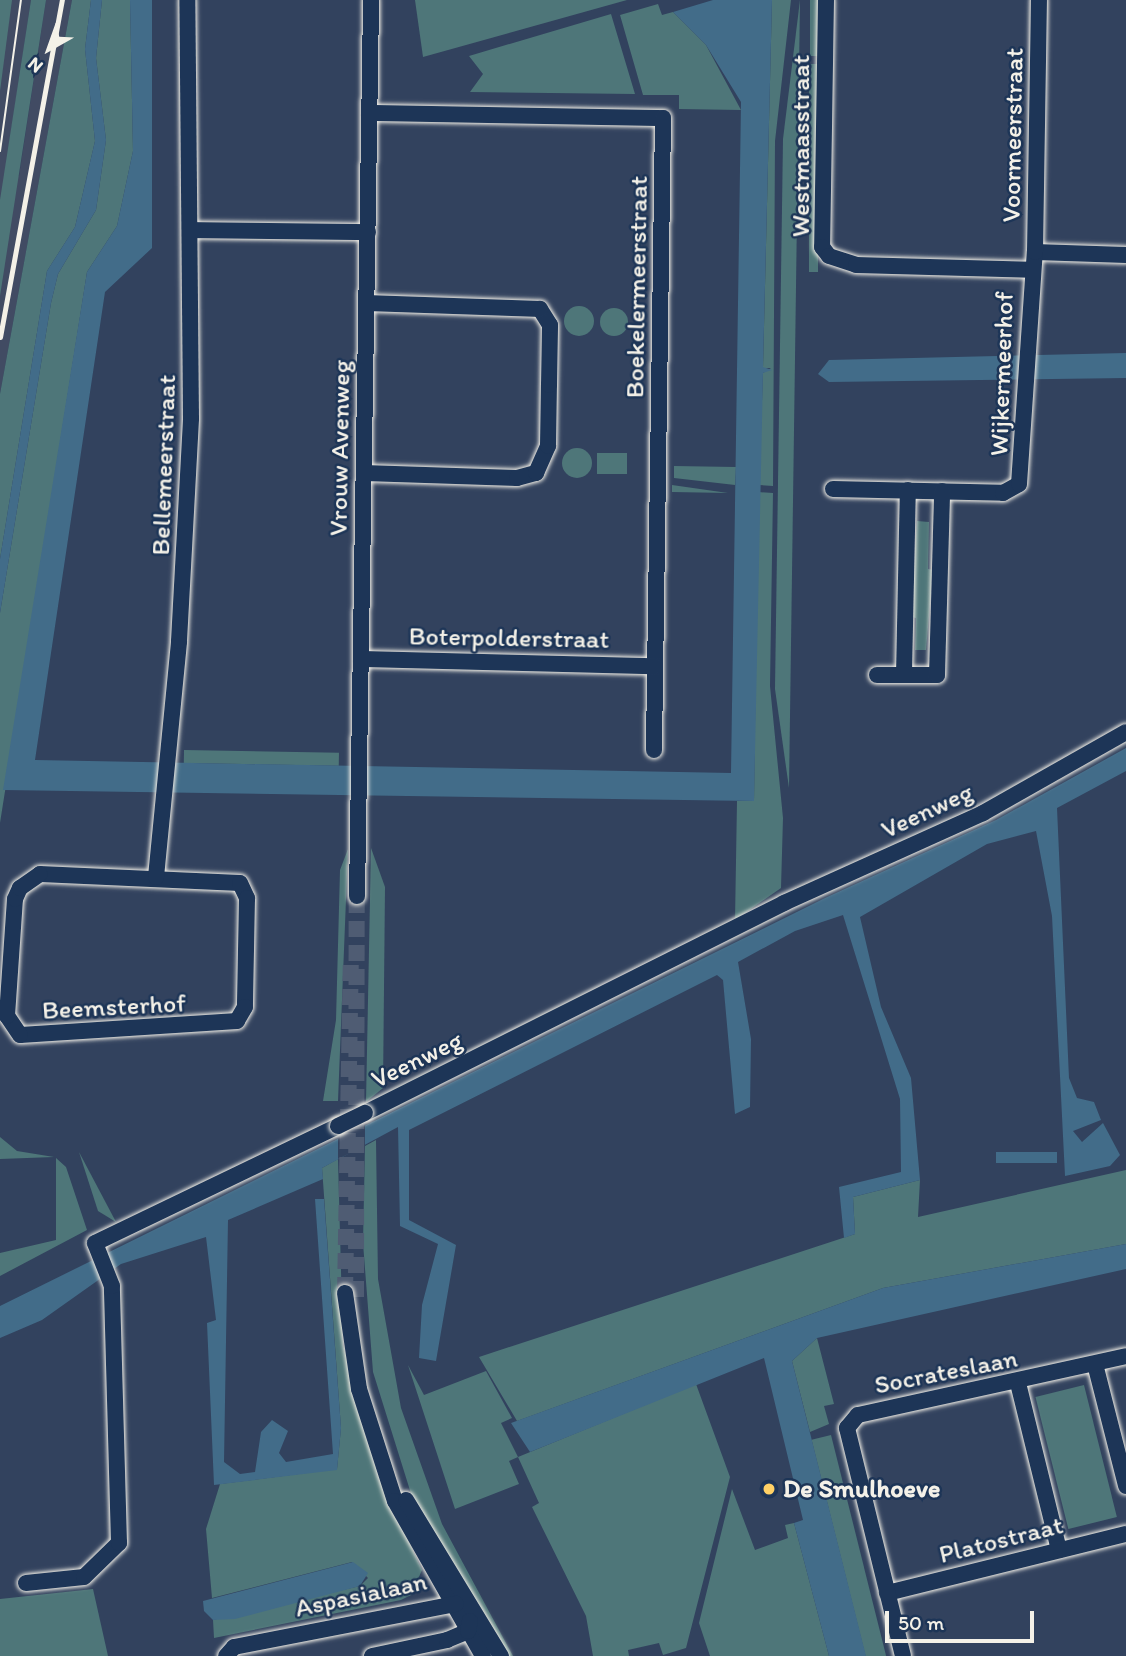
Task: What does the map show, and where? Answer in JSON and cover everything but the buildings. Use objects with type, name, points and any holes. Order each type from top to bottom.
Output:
[{"type":"street","name":"Bellemeerstraat","points":[[156,877],[168,756],[191,418],[192,230],[187,0]]},
{"type":"street","name":"Vrouw Avenweg","points":[[358,896],[371,0]]},
{"type":"street","name":"Westmaasstraat","points":[[826,0],[822,247],[829,256],[856,265],[1030,270]]},
{"type":"street","name":"Voormeerstraat","points":[[1030,270],[1035,252],[1040,0]]},
{"type":"street","name":"Boekelermeerstraat","points":[[369,113],[663,118],[654,750]]},
{"type":"street","points":[[192,230],[368,233]]},
{"type":"street","points":[[1035,252],[1126,255]]},
{"type":"street","name":"Wijkermeerhof","points":[[833,489],[1003,493],[1019,484],[1029,393],[1030,270]]},
{"type":"street","points":[[364,473],[517,478],[536,473],[548,446],[550,385],[550,325],[540,309],[367,303]]},
{"type":"street","points":[[904,674],[908,490]]},
{"type":"street","points":[[877,675],[937,675],[942,491]]},
{"type":"street","name":"Boterpolderstraat","points":[[361,659],[655,666]]},
{"type":"street","name":"Veenweg","points":[[26,1583],[84,1577],[119,1543],[112,1286],[95,1243],[365,1113],[784,903],[984,813],[1126,732]]},
{"type":"street","name":"Beemsterhof","points":[[40,874],[156,877],[240,883],[247,898],[245,1007],[237,1021],[29,1036],[13,1029],[7,1016],[20,888],[40,874]]},
{"type":"street","points":[[483,1656],[448,1602],[395,1502],[359,1389],[350,1295],[372,1397],[405,1498],[501,1656]]},
{"type":"street","name":"Socrateslaan","points":[[903,1656],[847,1428],[858,1415],[1018,1383],[1126,1356]]},
{"type":"street","points":[[1095,1364],[1126,1486]]},
{"type":"street","points":[[1018,1383],[1059,1550]]},
{"type":"street","name":"Platostraat","points":[[887,1593],[1126,1534]]},
{"type":"street","name":"Aspasialaan","points":[[226,1656],[234,1647],[448,1602],[472,1609]]},
{"type":"street","points":[[468,1631],[472,1609]]},
{"type":"street","points":[[372,1656],[468,1631]]},
{"type":"shaded area","points":[[0,0],[31,0],[5,171],[19,176],[46,0],[72,0],[0,394]]},
{"type":"shaded area","points":[[91,0],[102,0],[96,58],[106,140],[96,210],[58,274],[51,303],[0,613],[0,559],[47,271],[75,227],[95,141],[85,49]]},
{"type":"shaded area","points":[[130,0],[152,0],[152,248],[105,292],[35,760],[731,773],[741,102],[706,45],[673,12],[713,0],[772,0],[763,367],[772,370],[763,373],[754,801],[3,790],[87,272],[117,226],[133,151]]},
{"type":"shaded area","points":[[1126,353],[1126,378],[829,382],[818,374],[829,360]]},
{"type":"shaded area","points":[[1126,748],[1126,771],[1057,808],[1069,1078],[1077,1098],[1094,1102],[1101,1120],[1073,1131],[1082,1142],[1103,1123],[1120,1155],[1110,1166],[1065,1176],[1052,916],[1036,831],[987,844],[860,917],[881,1007],[911,1078],[920,1180],[853,1197],[855,1234],[844,1238],[839,1187],[901,1172],[900,1099],[843,915],[795,931],[738,962],[751,1039],[750,1107],[735,1114],[723,980],[717,975],[409,1130],[409,1220],[456,1245],[436,1361],[419,1358],[422,1305],[438,1244],[400,1226],[398,1127],[322,1168],[323,1179],[228,1220],[224,1462],[240,1474],[255,1472],[261,1432],[272,1420],[288,1431],[279,1453],[286,1462],[333,1454],[315,1199],[324,1199],[341,1428],[337,1470],[214,1485],[207,1323],[216,1320],[206,1237],[121,1264],[42,1320],[0,1338],[0,1306],[825,898],[996,820]]},
{"type":"shaded area","points":[[996,1152],[1057,1152],[1057,1163],[996,1163]]},
{"type":"shaded area","points":[[1126,1244],[1126,1269],[817,1338],[792,1361],[866,1656],[829,1656],[794,1523],[803,1520],[764,1358],[530,1452],[511,1423],[883,1288]]},
{"type":"shaded area","points":[[353,1562],[368,1573],[360,1586],[235,1619],[213,1620],[204,1611],[203,1601]]},
{"type":"green space","points":[[0,0],[12,0],[0,91]]},
{"type":"green space","points":[[31,0],[46,0],[0,296],[0,200]]},
{"type":"green space","points":[[72,0],[91,0],[85,49],[95,141],[75,227],[47,271],[0,559],[0,394]]},
{"type":"green space","points":[[102,0],[130,0],[133,151],[117,226],[87,272],[0,823],[0,613],[51,303],[58,274],[96,210],[106,140],[96,58]]},
{"type":"green space","points":[[415,0],[627,0],[423,57]]},
{"type":"green space","points":[[772,0],[791,0],[775,141],[773,486],[759,485],[763,373],[771,368],[763,368]]},
{"type":"green space","points":[[800,0],[789,788],[775,689],[783,139]]},
{"type":"green space","points":[[810,0],[818,0],[818,56],[810,56]]},
{"type":"green space","points":[[658,4],[662,15],[673,12],[706,45],[741,110],[679,109],[679,95],[643,95],[620,15]]},
{"type":"green space","points":[[611,14],[635,94],[470,92],[483,74],[469,56]]},
{"type":"green space","points":[[809,64],[818,64],[818,272],[809,272]]},
{"type":"green space","points":[[579,306],[585,307],[593,315],[593,327],[585,335],[579,336],[573,335],[565,327],[564,321],[565,315],[573,307]]},
{"type":"green space","points":[[614,308],[624,312],[628,322],[624,332],[614,336],[604,332],[600,322],[604,312]]},
{"type":"green space","points":[[577,448],[583,449],[591,457],[591,469],[583,477],[577,478],[571,477],[563,469],[562,463],[563,457],[571,449]]},
{"type":"green space","points":[[597,453],[627,453],[627,474],[597,474]]},
{"type":"green space","points":[[674,466],[736,467],[735,485],[674,478]]},
{"type":"green space","points":[[672,485],[728,493],[672,492]]},
{"type":"green space","points":[[758,492],[773,493],[770,686],[783,818],[781,888],[735,920],[737,801],[754,801]]},
{"type":"green space","points":[[917,521],[929,522],[928,569],[933,570],[926,650],[915,650],[916,618],[910,617]]},
{"type":"green space","points":[[184,750],[339,753],[339,766],[184,763]]},
{"type":"green space","points":[[371,848],[385,887],[383,1088],[366,1102]]},
{"type":"green space","points":[[348,849],[338,1101],[323,1101],[336,1020],[340,870]]},
{"type":"green space","points":[[0,1137],[17,1151],[54,1157],[0,1159]]},
{"type":"green space","points":[[376,1140],[378,1279],[401,1408],[442,1524],[513,1656],[507,1656],[413,1500],[373,1372],[363,1243],[365,1146]]},
{"type":"green space","points":[[79,1152],[116,1222],[98,1211]]},
{"type":"green space","points":[[56,1158],[66,1167],[87,1230],[0,1276],[0,1253],[56,1240]]},
{"type":"green space","points":[[338,1159],[343,1345],[383,1487],[422,1570],[411,1595],[401,1600],[214,1638],[213,1620],[360,1586],[368,1578],[352,1562],[212,1598],[206,1529],[220,1484],[337,1469],[341,1428],[322,1168]]},
{"type":"green space","points":[[1126,1170],[1126,1244],[883,1288],[517,1421],[479,1357],[855,1234],[853,1197],[920,1180],[918,1217]]},
{"type":"green space","points":[[817,1338],[834,1404],[824,1406],[829,1424],[810,1432],[792,1361]]},
{"type":"green space","points":[[408,1365],[424,1395],[486,1371],[512,1418],[501,1423],[518,1457],[509,1461],[519,1484],[455,1509]]},
{"type":"green space","points":[[696,1384],[730,1477],[686,1648],[663,1655],[659,1643],[628,1650],[629,1656],[593,1656],[586,1616],[532,1507],[539,1503],[518,1457]]},
{"type":"green space","points":[[1084,1385],[1117,1517],[1068,1529],[1035,1397]]},
{"type":"green space","points":[[831,1435],[886,1656],[865,1656],[812,1440]]},
{"type":"green space","points":[[732,1489],[755,1550],[788,1538],[785,1525],[794,1523],[829,1656],[710,1656],[699,1623]]},
{"type":"green space","points":[[93,1589],[108,1656],[0,1656],[0,1599]]},
{"type":"pier","points":[[365,1124],[365,1146],[338,1159],[338,1137]]},
{"type":"tunnel","points":[[356,1297],[357,896]]},
{"type":"tunnel","points":[[345,1293],[351,961]]},
{"type":"tram line","points":[[0,151],[21,0]]},
{"type":"railway","points":[[0,337],[62,0]]},
{"type":"place","name":"De Smulhoeve","points":[[769,1489]]}]
